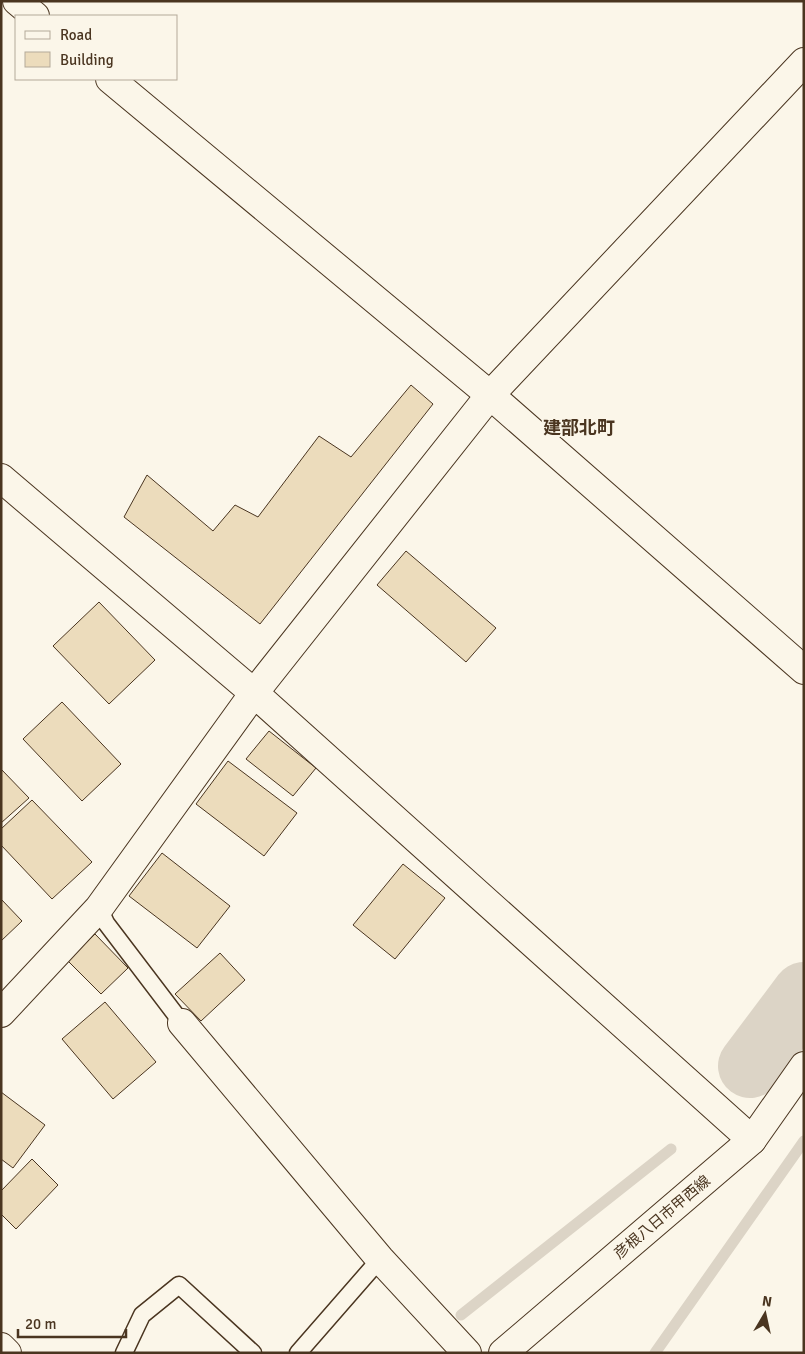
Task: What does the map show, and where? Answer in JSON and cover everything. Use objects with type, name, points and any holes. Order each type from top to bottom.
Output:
[{"type":"street","points":[[17,1],[34,15]]},
{"type":"street","points":[[1,1013],[99,908],[254,693],[490,395],[804,62]]},
{"type":"street","points":[[111,80],[490,395],[804,670]]},
{"type":"street","points":[[1,478],[254,693],[752,1140]]},
{"type":"street","points":[[182,1023],[380,1259],[467,1353]]},
{"type":"street","name":"彦根八日市甲西線","points":[[503,1353],[752,1140],[804,1066]]},
{"type":"street","points":[[1,1348],[7,1353]]},
{"type":"lane","points":[[99,908],[106,923],[182,1023]]},
{"type":"lane","points":[[298,1353],[380,1259]]},
{"type":"lane","points":[[124,1353],[142,1315],[179,1285],[253,1353]]},
{"type":"building","points":[[411,385],[433,404],[260,624],[124,517],[147,475],[213,531],[235,505],[258,517],[319,436],[351,457]]},
{"type":"building","points":[[406,551],[496,628],[466,662],[377,585]]},
{"type":"building","points":[[99,602],[155,660],[109,704],[53,646]]},
{"type":"building","points":[[62,702],[121,764],[82,801],[23,739]]},
{"type":"building","points":[[269,731],[316,768],[293,796],[246,759]]},
{"type":"building","points":[[228,761],[297,813],[264,856],[196,804]]},
{"type":"building","points":[[1,769],[29,798],[1,823]]},
{"type":"building","points":[[32,800],[92,862],[52,899],[1,845],[1,829]]},
{"type":"building","points":[[162,853],[230,906],[197,948],[129,896]]},
{"type":"building","points":[[403,864],[445,898],[395,959],[353,925]]},
{"type":"building","points":[[1,899],[22,921],[1,941]]},
{"type":"building","points":[[95,934],[128,968],[101,994],[68,961]]},
{"type":"building","points":[[220,953],[245,980],[201,1021],[175,994]]},
{"type":"building","points":[[105,1002],[156,1062],[113,1099],[62,1039]]},
{"type":"building","points":[[1,1092],[45,1125],[13,1168],[1,1159]]},
{"type":"building","points":[[32,1159],[58,1185],[16,1229],[1,1214],[1,1191]]},
{"type":"waterway","points":[[750,1066],[804,994]]},
{"type":"waterway","points":[[655,1353],[804,1141]]},
{"type":"waterway","points":[[461,1315],[671,1149]]},
{"type":"district","name":"建部北町","points":[[579,428]]}]
